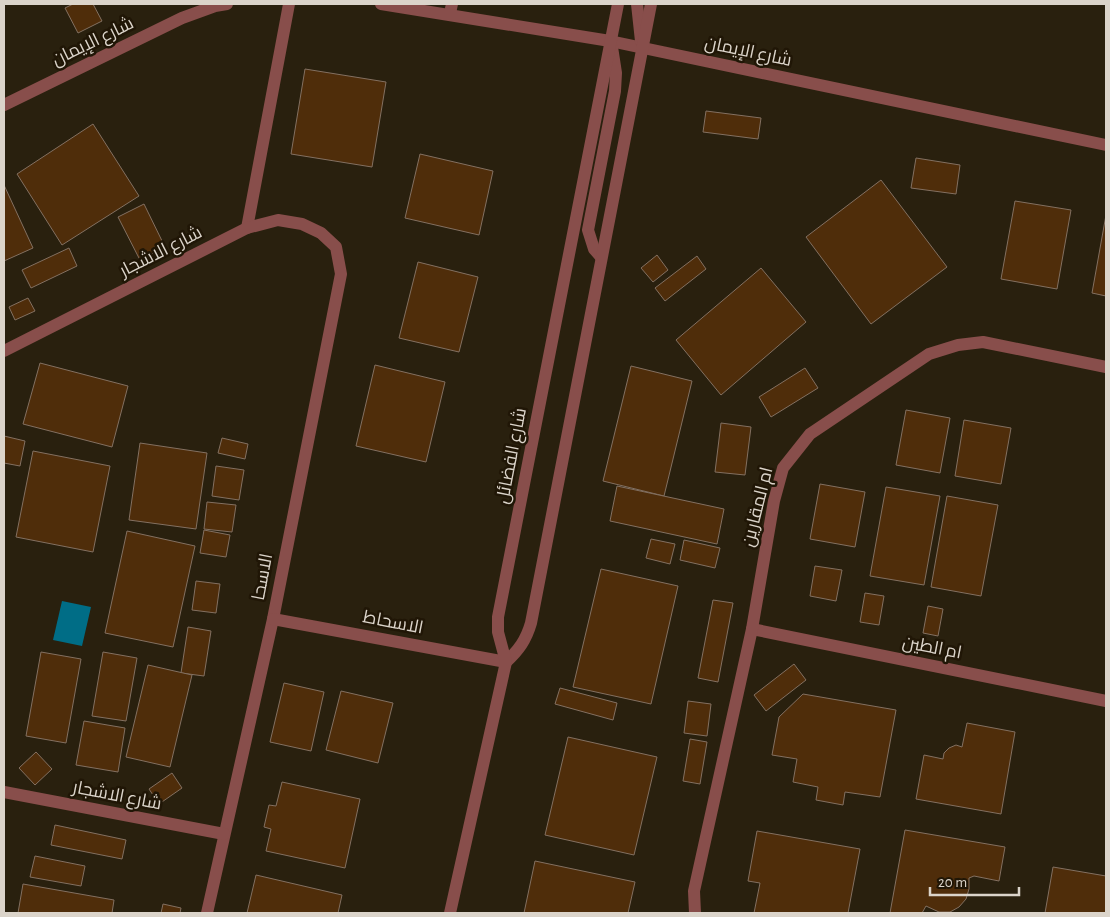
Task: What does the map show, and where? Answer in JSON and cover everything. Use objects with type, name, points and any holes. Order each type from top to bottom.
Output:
[{"type":"street","name":"شارع الإيمان","points":[[4,105],[182,18],[215,6],[227,4]]},
{"type":"street","points":[[248,228],[289,4]]},
{"type":"street","name":"شارع الإيمان","points":[[380,4],[451,9],[1105,140]]},
{"type":"street","name":"شارع الفضائل","points":[[450,913],[506,662],[498,632],[498,617],[618,4]]},
{"type":"street","points":[[637,4],[637,21],[642,48]]},
{"type":"street","points":[[506,662],[522,645],[531,623],[651,4]]},
{"type":"street","points":[[601,257],[594,250],[588,230],[614,91],[614,57],[610,41]]},
{"type":"street","name":"شارع الاشجار","points":[[4,350],[248,228],[278,220],[302,224],[321,233],[336,247]]},
{"type":"street","name":"الاسحا","points":[[207,913],[273,618],[341,274],[336,247]]},
{"type":"street","name":"ام المقارين","points":[[695,913],[694,891],[752,629],[774,501],[783,468],[810,434],[929,354],[958,345],[983,342],[1106,367]]},
{"type":"street","name":"الاسحاط","points":[[273,618],[506,662]]},
{"type":"street","name":"ام الطين","points":[[752,629],[1106,701]]},
{"type":"street","name":"شارع الاشجار","points":[[4,792],[224,834]]},
{"type":"water","points":[[62,601],[91,607],[82,646],[53,640]]},
{"type":"building","points":[[73,4],[93,4],[102,21],[78,33],[65,8]]},
{"type":"building","points":[[305,69],[386,82],[372,167],[291,154]]},
{"type":"building","points":[[706,111],[761,118],[758,139],[703,132]]},
{"type":"building","points":[[93,124],[139,196],[62,245],[17,174]]},
{"type":"building","points":[[420,154],[493,171],[479,235],[405,218]]},
{"type":"building","points":[[916,158],[960,165],[956,194],[911,188]]},
{"type":"building","points":[[881,180],[947,267],[871,324],[806,237]]},
{"type":"building","points":[[4,185],[33,248],[4,261]]},
{"type":"building","points":[[1015,201],[1071,210],[1057,289],[1001,279]]},
{"type":"building","points":[[144,204],[165,247],[140,260],[118,217]]},
{"type":"building","points":[[1106,215],[1106,296],[1092,293]]},
{"type":"building","points":[[69,248],[77,266],[31,288],[22,270]]},
{"type":"building","points":[[657,255],[668,270],[653,282],[641,268]]},
{"type":"building","points":[[697,256],[706,269],[665,301],[655,288]]},
{"type":"building","points":[[418,262],[478,277],[459,352],[399,338]]},
{"type":"building","points":[[761,268],[806,322],[721,395],[676,340]]},
{"type":"building","points":[[28,298],[35,311],[15,320],[9,307]]},
{"type":"building","points":[[40,363],[128,386],[112,447],[23,424]]},
{"type":"building","points":[[375,365],[445,382],[426,462],[356,446]]},
{"type":"building","points":[[631,366],[692,381],[664,496],[603,481]]},
{"type":"building","points":[[805,368],[818,388],[771,417],[759,397]]},
{"type":"building","points":[[906,410],[950,418],[940,473],[896,465]]},
{"type":"building","points":[[964,420],[1011,428],[1001,484],[955,476]]},
{"type":"building","points":[[721,423],[751,427],[745,475],[715,472]]},
{"type":"building","points":[[4,436],[25,441],[20,466],[4,463]]},
{"type":"building","points":[[222,438],[248,444],[245,459],[218,453]]},
{"type":"building","points":[[140,443],[207,453],[196,529],[129,520]]},
{"type":"building","points":[[33,451],[110,466],[93,552],[16,537]]},
{"type":"building","points":[[216,466],[244,470],[239,500],[212,496]]},
{"type":"building","points":[[820,484],[865,492],[855,547],[810,539]]},
{"type":"building","points":[[617,486],[724,509],[717,544],[610,521]]},
{"type":"building","points":[[886,487],[940,496],[924,585],[870,576]]},
{"type":"building","points":[[947,496],[998,505],[981,596],[931,587]]},
{"type":"building","points":[[207,502],[236,505],[232,532],[204,529]]},
{"type":"building","points":[[204,530],[230,535],[226,557],[200,553]]},
{"type":"building","points":[[127,531],[195,546],[173,647],[105,633]]},
{"type":"building","points":[[651,539],[675,544],[670,564],[646,558]]},
{"type":"building","points":[[684,540],[720,548],[715,568],[680,560]]},
{"type":"building","points":[[815,566],[842,570],[836,601],[810,596]]},
{"type":"building","points":[[601,569],[678,586],[651,704],[573,687]]},
{"type":"building","points":[[196,581],[220,584],[216,613],[192,610]]},
{"type":"building","points":[[865,593],[884,596],[879,625],[860,622]]},
{"type":"building","points":[[713,600],[733,603],[718,682],[698,678]]},
{"type":"building","points":[[928,606],[943,609],[938,636],[923,633]]},
{"type":"building","points":[[188,627],[211,631],[204,676],[181,673]]},
{"type":"building","points":[[41,652],[81,659],[66,743],[26,736]]},
{"type":"building","points":[[103,652],[137,658],[126,721],[92,716]]},
{"type":"building","points":[[794,664],[806,680],[766,711],[754,695]]},
{"type":"building","points":[[148,665],[192,675],[170,767],[126,757]]},
{"type":"building","points":[[284,683],[324,692],[311,751],[270,742]]},
{"type":"building","points":[[560,688],[617,703],[613,720],[555,704]]},
{"type":"building","points":[[341,691],[393,703],[378,763],[326,750]]},
{"type":"building","points":[[803,694],[896,710],[880,797],[845,792],[843,805],[816,800],[818,787],[793,782],[797,759],[772,755],[779,717]]},
{"type":"building","points":[[688,701],[711,704],[707,736],[684,733]]},
{"type":"building","points":[[84,721],[125,728],[118,772],[76,765]]},
{"type":"building","points":[[967,723],[1015,732],[1001,814],[916,799],[924,755],[943,759],[944,753],[949,748],[956,745],[962,747]]},
{"type":"building","points":[[568,737],[657,757],[634,855],[545,835]]},
{"type":"building","points":[[690,739],[707,742],[700,784],[683,781]]},
{"type":"building","points":[[36,752],[52,769],[35,785],[19,768]]},
{"type":"building","points":[[172,773],[182,788],[159,804],[149,789]]},
{"type":"building","points":[[282,782],[360,799],[345,868],[266,851],[271,829],[264,827],[269,805],[276,806]]},
{"type":"building","points":[[55,825],[126,840],[122,859],[51,845]]},
{"type":"building","points":[[905,830],[1005,847],[999,881],[974,876],[969,878],[969,889],[966,899],[959,907],[950,912],[939,912],[926,906],[922,913],[890,913]]},
{"type":"building","points":[[757,831],[860,849],[848,913],[754,913],[760,883],[748,881]]},
{"type":"building","points":[[35,856],[85,866],[81,886],[30,877]]},
{"type":"building","points":[[535,861],[635,882],[628,913],[524,913]]},
{"type":"building","points":[[1053,867],[1106,876],[1106,913],[1045,913]]},
{"type":"building","points":[[256,875],[342,895],[338,913],[247,913]]},
{"type":"building","points":[[23,884],[114,900],[112,913],[18,913]]},
{"type":"building","points":[[163,904],[181,908],[180,913],[161,913]]}]
